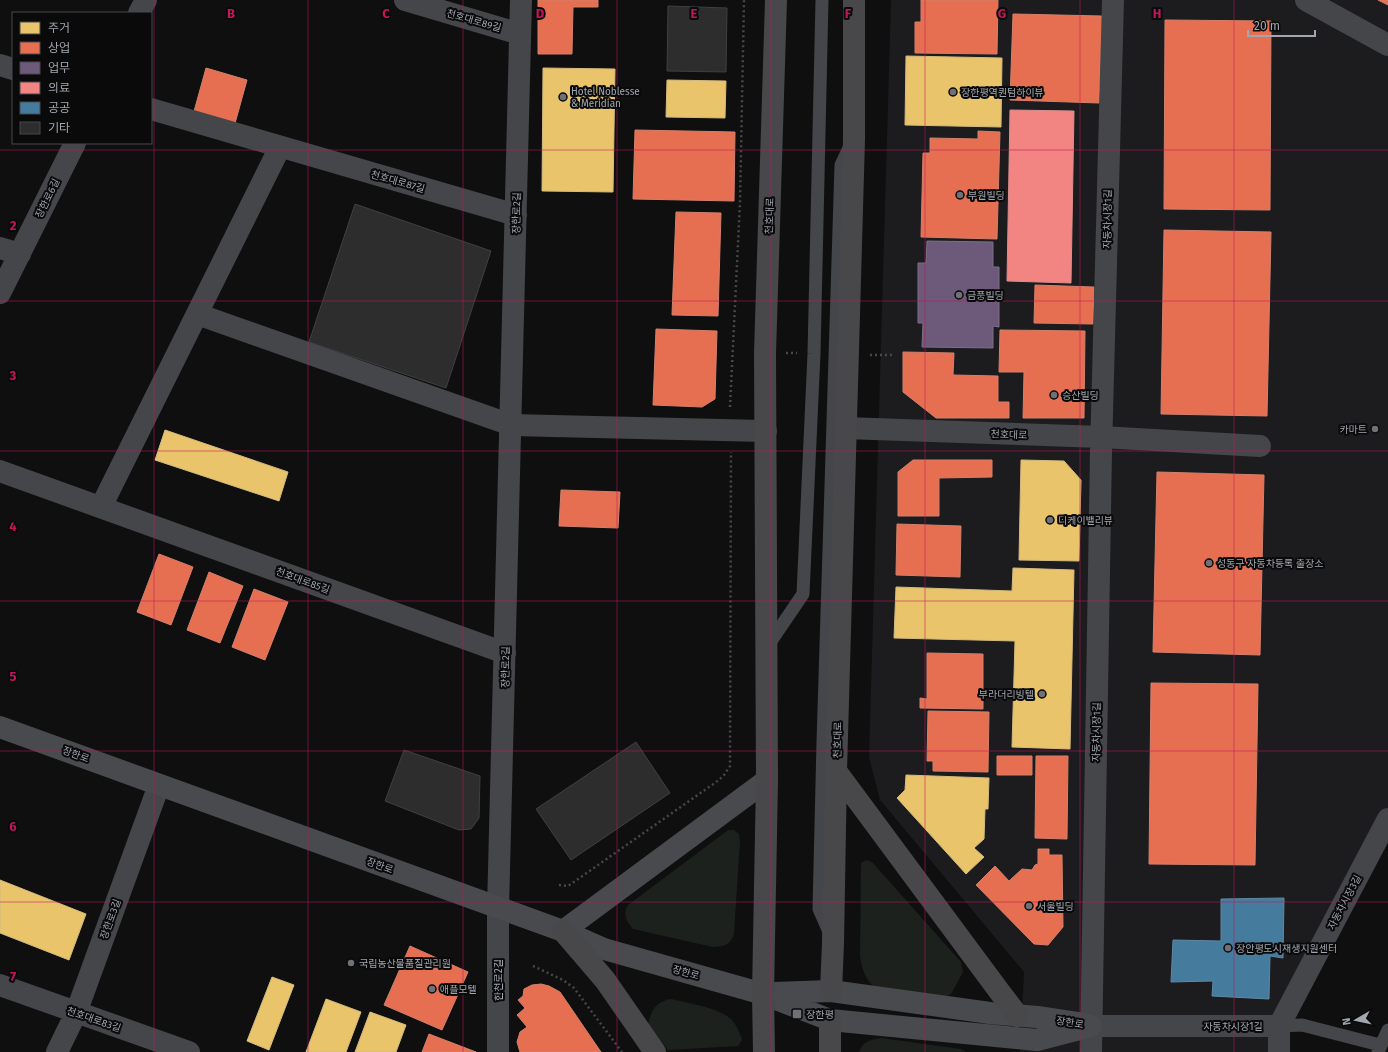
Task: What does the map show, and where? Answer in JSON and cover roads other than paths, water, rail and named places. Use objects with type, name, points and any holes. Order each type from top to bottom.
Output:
[{"type":"main road","name":"천호대로","points":[[764,1052],[763,994],[767,780],[765,353],[776,0]]},
{"type":"main road","name":"천호대로","points":[[831,991],[854,139],[854,0]]},
{"type":"main road","points":[[836,771],[1018,1016]]},
{"type":"main road","points":[[563,931],[605,980],[655,1052]]},
{"type":"main road","name":"천호대로","points":[[830,1020],[830,1052]]},
{"type":"street","points":[[140,12],[146,0]]},
{"type":"street","name":"천호대로89길","points":[[405,0],[520,34]]},
{"type":"street","name":"장한로2길","points":[[498,909],[521,0]]},
{"type":"street","name":"자동차시장1길","points":[[1091,1052],[1101,437],[1113,0]]},
{"type":"street","points":[[1306,0],[1388,45]]},
{"type":"street","points":[[0,65],[12,69]]},
{"type":"street","name":"천호대로87길","points":[[152,109],[516,215]]},
{"type":"street","name":"장한로6길","points":[[0,293],[10,251],[74,144]]},
{"type":"street","points":[[101,507],[280,147]]},
{"type":"street","points":[[197,314],[510,425],[766,432]]},
{"type":"street","name":"천호대로","points":[[845,428],[1101,437]]},
{"type":"street","points":[[1101,437],[1260,446]]},
{"type":"street","name":"천호대로85길","points":[[0,471],[505,653]]},
{"type":"street","name":"장한로","points":[[0,727],[498,909],[563,931],[604,949],[763,994],[830,1020],[991,1047],[1019,1039],[1037,1040],[1091,1026]]},
{"type":"street","points":[[563,931],[767,780]]},
{"type":"street","name":"장한로3길","points":[[57,1052],[76,1013],[159,784]]},
{"type":"street","name":"자동차시장3길","points":[[1279,1052],[1279,1026],[1388,818]]},
{"type":"street","name":"한천로2길","points":[[498,909],[498,1052]]},
{"type":"street","name":"천호대로83길","points":[[0,985],[189,1052]]},
{"type":"street","name":"천호대로","points":[[830,1020],[831,991]]},
{"type":"street","name":"장한로","points":[[763,994],[831,991],[990,1013],[1037,1017],[1091,1026]]},
{"type":"street","points":[[990,1013],[991,1047]]},
{"type":"street","name":"자동차시장1길","points":[[1091,1026],[1279,1026]]},
{"type":"lane","points":[[767,647],[803,594],[814,354],[822,0]]},
{"type":"lane","points":[[833,943],[819,909],[823,734],[841,165],[854,139]]},
{"type":"lane","points":[[1279,1026],[1302,1025],[1379,1049],[1388,1030]]},
{"type":"place","name":"장한평역퀀텀하이뷰","points":[[953,92]]},
{"type":"place","name":"Hotel Noblesse & Meridian","points":[[563,97]]},
{"type":"place","name":"부원빌딩","points":[[960,195]]},
{"type":"place","name":"금풍빌딩","points":[[959,295]]},
{"type":"place","name":"승산빌딩","points":[[1054,395]]},
{"type":"place","name":"카마트","points":[[1375,429]]},
{"type":"place","name":"디케이밸리뷰","points":[[1050,520]]},
{"type":"place","name":"성동구 자동차등록 출장소","points":[[1209,563]]},
{"type":"place","name":"부라더리빙텔","points":[[1042,694]]},
{"type":"place","name":"서울빌딩","points":[[1029,906]]},
{"type":"place","name":"장안평도시재생지원센터","points":[[1228,948]]},
{"type":"place","name":"국립농산물품질관리원","points":[[351,963]]},
{"type":"place","name":"애플모텔","points":[[432,989]]},
{"type":"place","name":"장한평","points":[[797,1014]]}]
